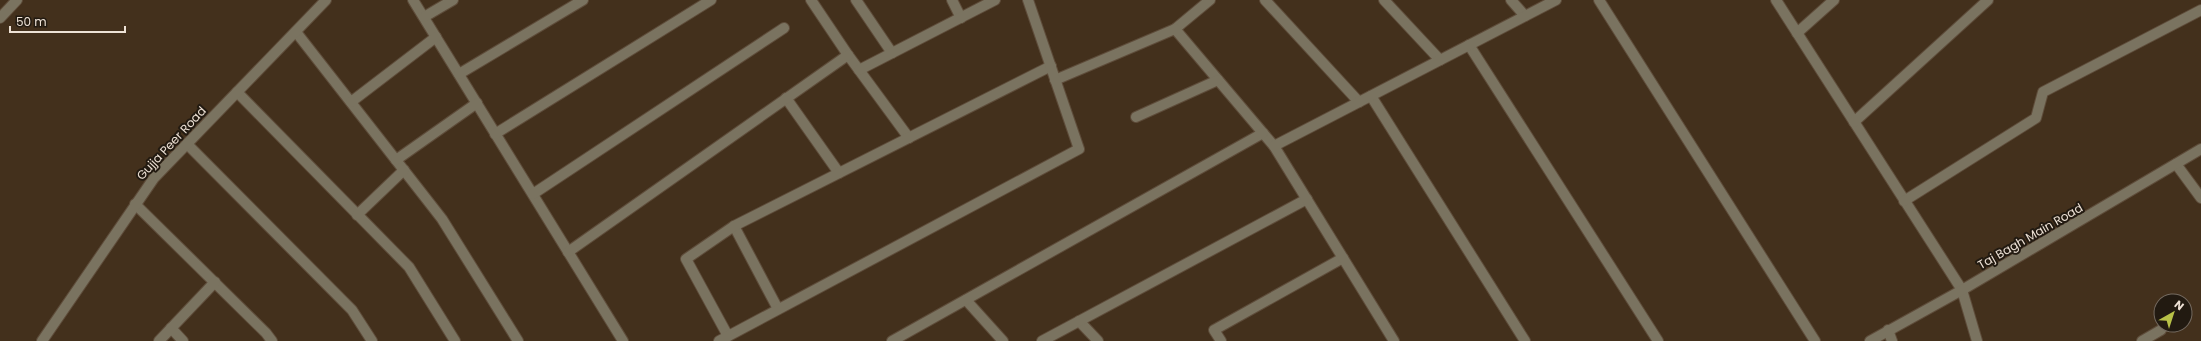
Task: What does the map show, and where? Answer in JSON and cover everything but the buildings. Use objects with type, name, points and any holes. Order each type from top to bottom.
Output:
[{"type":"street","points":[[0,18],[17,0]]},
{"type":"street","name":"Gujja Peer Road","points":[[42,341],[154,178],[326,0]]},
{"type":"street","points":[[413,0],[568,252],[620,340]]},
{"type":"street","points":[[424,17],[453,0]]},
{"type":"street","points":[[459,74],[583,0]]},
{"type":"street","points":[[496,134],[711,0]]},
{"type":"street","points":[[811,0],[848,55],[909,138]]},
{"type":"street","points":[[856,0],[892,53]]},
{"type":"street","points":[[952,0],[961,18]]},
{"type":"street","points":[[859,70],[995,0]]},
{"type":"street","points":[[1028,0],[1051,66],[1079,149],[724,339],[686,259],[734,226],[1051,66]]},
{"type":"street","points":[[1055,80],[1175,30],[1210,0]]},
{"type":"street","points":[[1265,0],[1359,102]]},
{"type":"street","points":[[1384,0],[1440,60]]},
{"type":"street","points":[[1510,0],[1525,16]]},
{"type":"street","points":[[1274,146],[1556,0]]},
{"type":"street","points":[[1599,0],[1815,341]]},
{"type":"street","points":[[1776,0],[1962,290],[1977,341]]},
{"type":"street","points":[[1797,33],[1834,0]]},
{"type":"street","points":[[1854,122],[1988,0]]},
{"type":"street","points":[[1904,200],[2036,118],[2043,92],[2201,10]]},
{"type":"street","points":[[532,194],[784,28]]},
{"type":"street","points":[[1175,30],[1274,146],[1394,341]]},
{"type":"street","points":[[296,32],[442,219],[518,341]]},
{"type":"street","points":[[351,102],[436,37]]},
{"type":"street","points":[[1469,45],[1658,341]]},
{"type":"street","points":[[568,252],[848,55]]},
{"type":"street","points":[[1136,117],[1218,80]]},
{"type":"street","points":[[237,92],[409,267],[455,341]]},
{"type":"street","points":[[1371,96],[1525,341]]},
{"type":"street","points":[[786,98],[839,173]]},
{"type":"street","points":[[396,160],[477,103]]},
{"type":"street","points":[[892,341],[1264,134]]},
{"type":"street","points":[[187,144],[352,310],[372,341]]},
{"type":"street","name":"Taj Bagh Main Road","points":[[1870,341],[1962,290],[2201,149]]},
{"type":"street","points":[[2176,164],[2201,198]]},
{"type":"street","points":[[358,215],[404,170]]},
{"type":"street","points":[[1042,341],[1307,199]]},
{"type":"street","points":[[135,204],[215,282],[266,333],[272,341]]},
{"type":"street","points":[[734,226],[778,309]]},
{"type":"street","points":[[1221,341],[1214,330],[1343,258]]},
{"type":"street","points":[[159,341],[215,282]]},
{"type":"street","points":[[966,300],[1003,341]]},
{"type":"street","points":[[1079,321],[1098,341]]},
{"type":"street","points":[[171,328],[183,341]]},
{"type":"street","points":[[1888,330],[1892,341]]},
{"type":"street","points":[[2142,341],[2156,333]]}]
